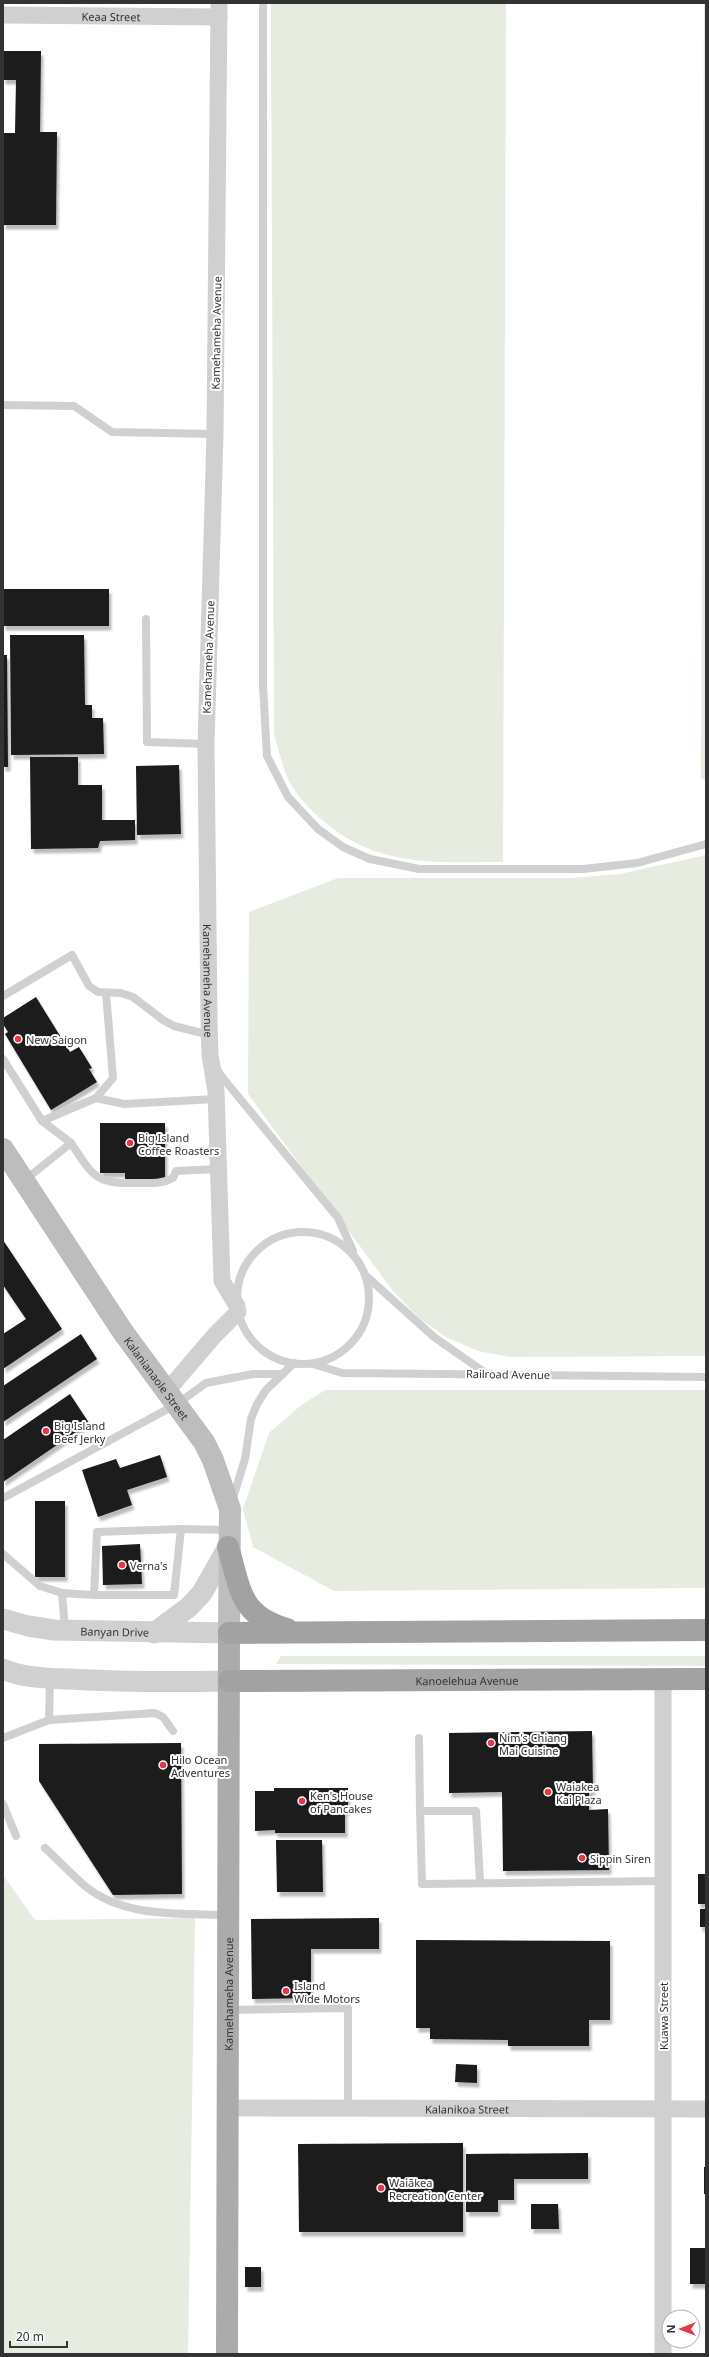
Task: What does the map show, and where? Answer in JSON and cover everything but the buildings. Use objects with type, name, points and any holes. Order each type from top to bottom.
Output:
[{"type":"highway","points":[[229,1529],[243,1598],[250,1610],[272,1623],[298,1633]]},
{"type":"highway","points":[[229,1633],[706,1630]]},
{"type":"highway","name":"Kanoelehua Avenue","points":[[229,1681],[706,1679]]},
{"type":"main road","name":"Kalanianaole Street","points":[[3,1149],[123,1332],[204,1442],[214,1460],[229,1529],[229,1633]]},
{"type":"main road","name":"Kamehameha Avenue","points":[[227,2354],[229,1633]]},
{"type":"street","name":"Keaa Street","points":[[3,14],[219,10]]},
{"type":"street","name":"Kamehameha Avenue","points":[[219,10],[215,434],[206,744],[210,1055],[216,1099],[222,1281],[238,1309]]},
{"type":"street","points":[[172,1398],[214,1336],[238,1309]]},
{"type":"street","points":[[154,1633],[189,1607],[202,1593],[229,1529]]},
{"type":"street","name":"Banyan Drive","points":[[3,1619],[28,1626],[65,1630],[154,1633],[229,1633]]},
{"type":"street","points":[[3,1669],[12,1673],[50,1678],[105,1681],[229,1681]]},
{"type":"street","name":"Kuawa Street","points":[[662,2354],[664,1679]]},
{"type":"street","name":"Kalanikoa Street","points":[[227,2108],[706,2109]]},
{"type":"lane","points":[[263,3],[263,686],[267,756],[288,797],[318,829],[343,847],[370,859],[419,870],[583,870],[637,863],[706,844]]},
{"type":"lane","points":[[3,405],[74,406],[112,432],[215,434]]},
{"type":"lane","points":[[146,619],[147,742],[206,744]]},
{"type":"lane","points":[[3,996],[72,955],[89,986],[98,992],[121,993],[133,997],[163,1020],[174,1026],[210,1035]]},
{"type":"lane","points":[[42,1121],[96,1098],[113,1078],[106,993]]},
{"type":"lane","points":[[210,1055],[222,1077],[338,1218],[365,1275],[369,1290],[368,1311],[361,1330],[351,1344],[337,1355],[312,1363],[285,1362],[268,1355],[255,1344],[244,1329],[238,1309],[236,1294],[240,1277],[248,1259],[262,1244],[280,1234],[300,1230],[320,1233],[338,1241],[354,1254]]},
{"type":"lane","points":[[3,1059],[42,1121],[71,1143],[91,1172],[104,1182],[118,1184],[165,1183],[173,1178],[176,1171],[218,1169]]},
{"type":"lane","points":[[96,1098],[124,1104],[216,1099]]},
{"type":"lane","points":[[24,1181],[71,1143]]},
{"type":"lane","points":[[365,1275],[434,1337],[487,1374]]},
{"type":"lane","points":[[94,1595],[97,1532],[229,1529],[245,1458],[251,1419],[266,1390],[294,1363]]},
{"type":"lane","name":"Railroad Avenue","points":[[312,1363],[342,1373],[706,1377]]},
{"type":"lane","points":[[3,1498],[172,1398],[206,1383],[253,1374],[282,1374]]},
{"type":"lane","points":[[3,1554],[40,1586],[62,1593],[94,1595],[174,1595],[181,1529]]},
{"type":"lane","points":[[62,1593],[65,1630]]},
{"type":"lane","points":[[49,1720],[50,1678]]},
{"type":"lane","points":[[3,1738],[49,1720],[155,1713],[163,1717],[173,1731]]},
{"type":"lane","points":[[419,1738],[422,1884],[480,1882],[663,1881]]},
{"type":"lane","points":[[3,1804],[16,1836]]},
{"type":"lane","points":[[420,1812],[476,1811],[480,1882]]},
{"type":"lane","points":[[45,1848],[86,1887],[119,1905],[152,1912],[228,1915]]},
{"type":"lane","points":[[228,2010],[348,2008],[348,2108]]},
{"type":"shaded area","points":[[271,3],[506,3],[503,862],[453,862],[408,859],[364,847],[343,836],[322,820],[296,792],[284,770],[274,735]]},
{"type":"shaded area","points":[[704,3],[706,3],[706,779],[701,779]]},
{"type":"shaded area","points":[[706,855],[706,1356],[510,1357],[478,1351],[446,1337],[419,1318],[393,1291],[248,1094],[249,912],[338,878],[571,878],[620,874]]},
{"type":"shaded area","points":[[325,1390],[706,1390],[706,1588],[334,1591],[253,1547],[243,1509],[269,1433],[300,1406]]},
{"type":"shaded area","points":[[281,1656],[706,1656],[706,1666],[276,1664]]},
{"type":"shaded area","points":[[3,1875],[35,1920],[195,1918],[188,2354],[3,2354]]},
{"type":"place","name":"New Saigon","points":[[18,1039]]},
{"type":"place","name":"Big Island Coffee Roasters","points":[[130,1143]]},
{"type":"place","name":"Big Island Beef Jerky","points":[[46,1431]]},
{"type":"place","name":"Verna's","points":[[122,1565]]},
{"type":"place","name":"Nim's Chiang Mai Cuisine","points":[[491,1743]]},
{"type":"place","name":"Hilo Ocean Adventures","points":[[163,1765]]},
{"type":"place","name":"Waiakea Kai Plaza","points":[[548,1792]]},
{"type":"place","name":"Ken's House of Pancakes","points":[[302,1801]]},
{"type":"place","name":"Sippin Siren","points":[[582,1858]]},
{"type":"place","name":"Island Wide Motors","points":[[286,1991]]},
{"type":"place","name":"Waiākea Recreation Center","points":[[381,2188]]}]
